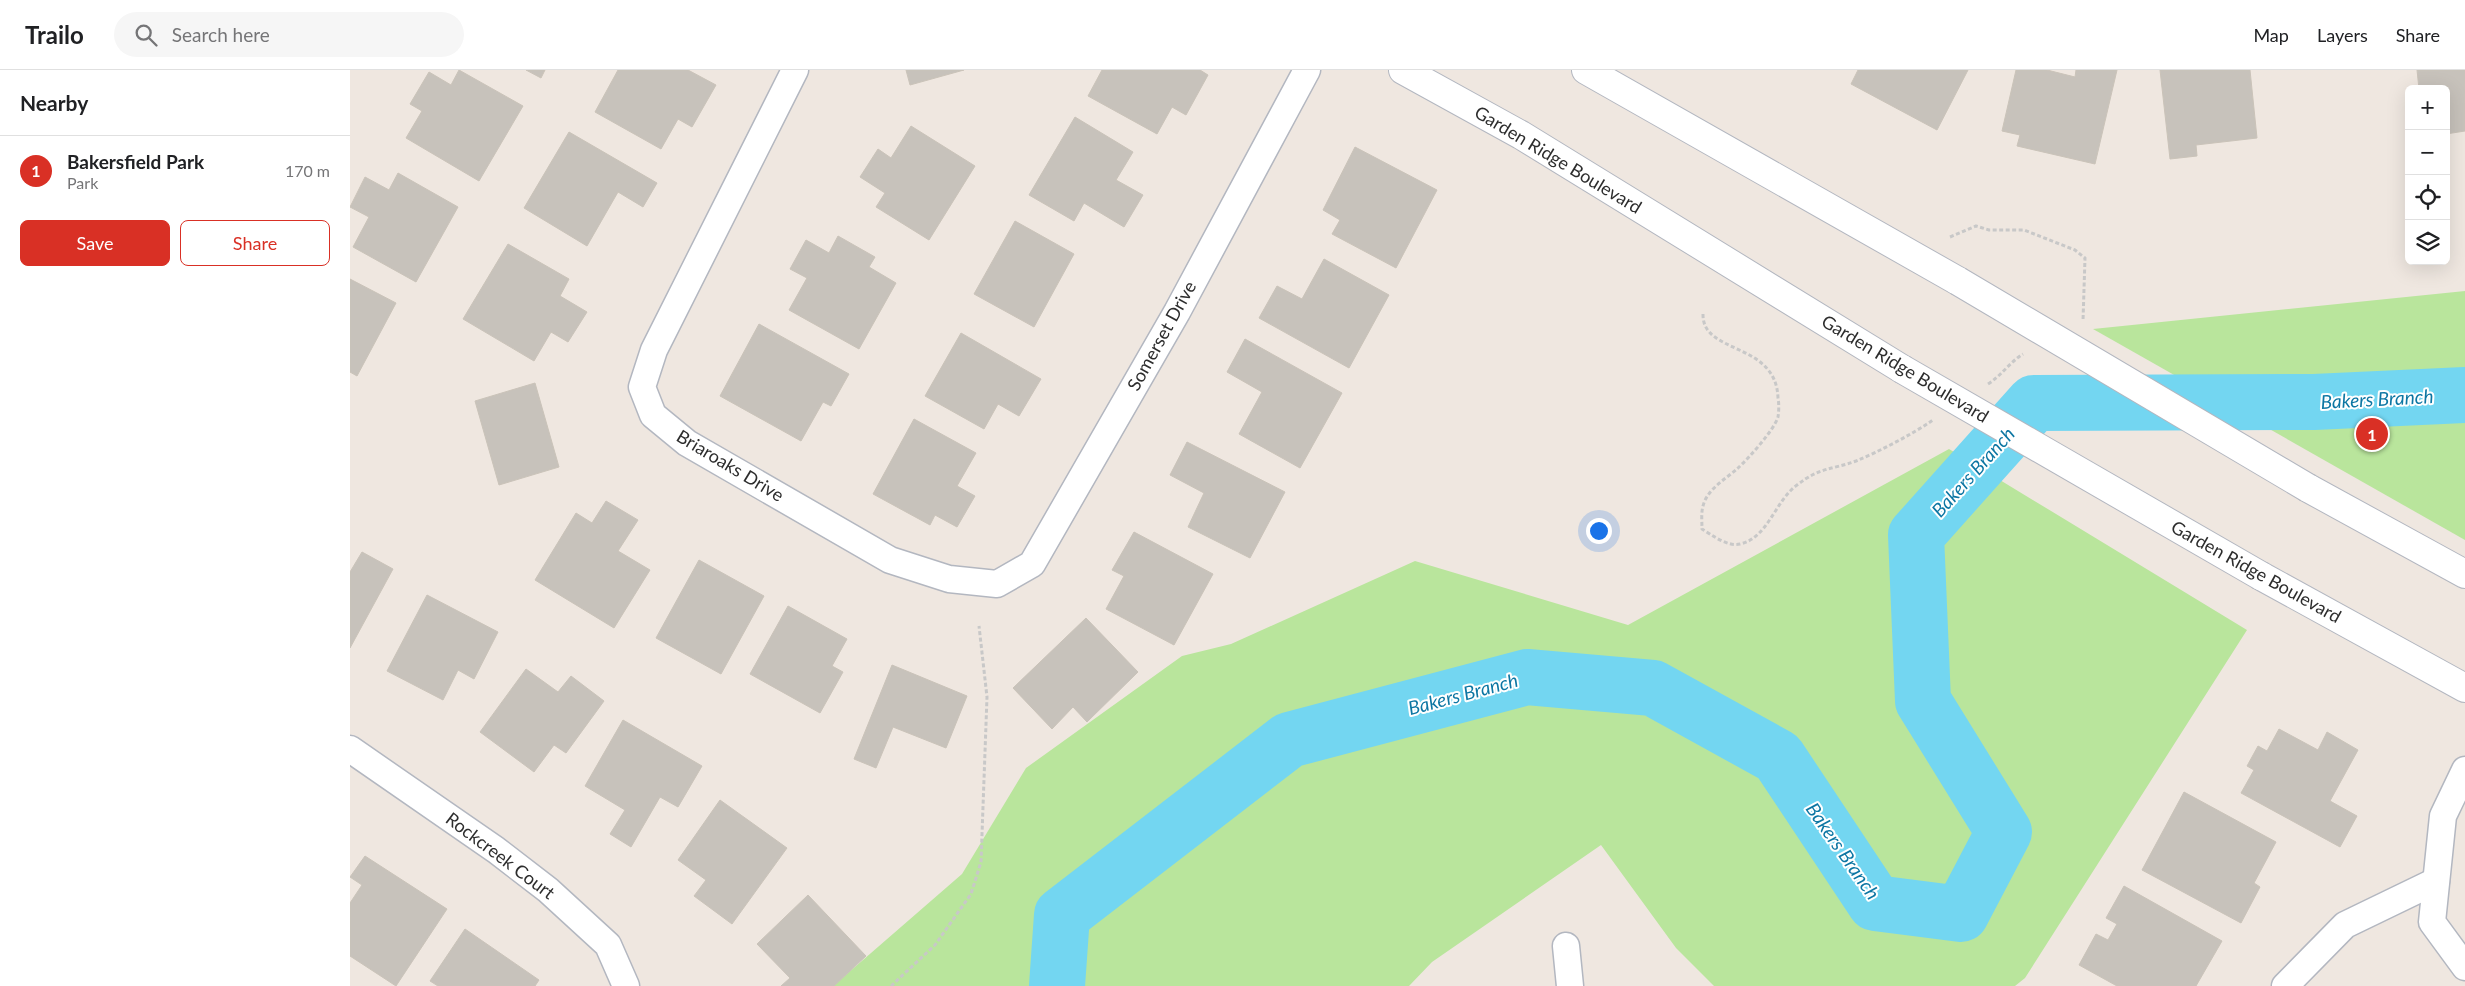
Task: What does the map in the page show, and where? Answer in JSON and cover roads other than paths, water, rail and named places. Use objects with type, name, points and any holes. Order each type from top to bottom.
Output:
[{"type":"main road","name":"Garden Ridge Boulevard","points":[[1403,70],[1521,135],[1902,370],[2261,576],[2465,688]]},
{"type":"main road","points":[[1586,70],[1958,280],[2308,488],[2465,574]]},
{"type":"street","name":"Briaroaks Drive","points":[[795,70],[654,350],[642,387],[653,415],[687,443],[890,560],[949,579],[997,584]]},
{"type":"street","name":"Somerset Drive","points":[[997,584],[1032,564],[1176,312],[1307,70]]},
{"type":"street","name":"Rockcreek Court","points":[[350,749],[496,850],[548,890],[608,945],[626,986]]},
{"type":"street","points":[[2465,770],[2443,816],[2432,922],[2465,967]]},
{"type":"street","points":[[2285,986],[2345,925],[2436,880]]},
{"type":"street","points":[[1566,946],[1570,986]]},
{"type":"waterway","name":"Bakers Branch","points":[[1057,986],[1062,915],[1289,740],[1527,677],[1653,688],[1778,757],[1875,903],[1961,914],[2004,832],[1923,701],[1916,535],[2034,403],[2314,402],[2465,395]]},
{"type":"place","name":"Bakersfield Park","points":[[2372,434]]}]
